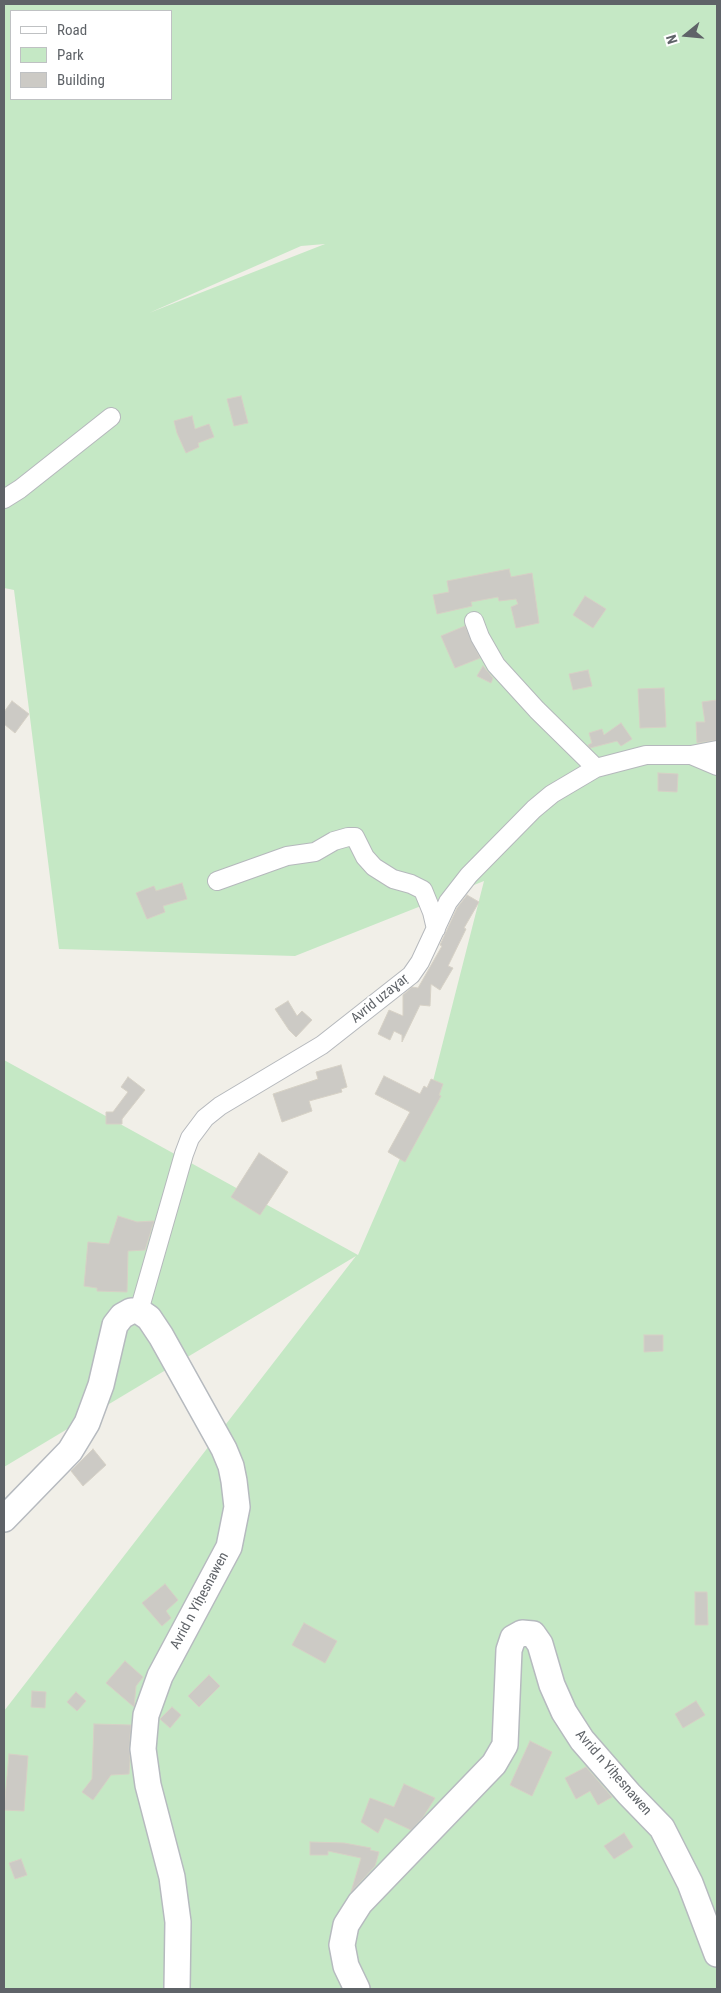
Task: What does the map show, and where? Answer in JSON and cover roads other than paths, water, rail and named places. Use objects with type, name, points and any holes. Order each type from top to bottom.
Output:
[{"type":"street","points":[[4,499],[48,468],[111,417]]},
{"type":"street","points":[[474,621],[480,637],[502,672],[531,704],[596,768]]},
{"type":"street","points":[[691,755],[717,750]]},
{"type":"street","name":"Avrid uzaɣaṛ","points":[[140,1311],[184,1154],[190,1138],[197,1127],[220,1106],[322,1045],[411,975],[420,962],[448,902],[469,875],[527,815],[552,794],[596,768],[646,755],[691,755],[717,766]]},
{"type":"street","points":[[217,882],[287,856],[315,852],[334,841],[355,837],[365,857],[374,867],[393,879],[411,884],[423,890],[432,912],[436,929]]},
{"type":"street","points":[[4,1519],[70,1451],[88,1423],[101,1385],[115,1325],[122,1316],[131,1311],[140,1311]]},
{"type":"street","name":"Avrid n Yiḥesnawen","points":[[140,1311],[149,1318],[161,1336],[224,1449],[231,1466],[237,1507],[229,1547],[160,1676],[146,1715],[143,1749],[148,1785],[172,1877],[178,1922],[177,1989]]},
{"type":"street","name":"Avrid n Yiḥesnawen","points":[[357,1989],[346,1966],[342,1945],[346,1924],[360,1903],[494,1764],[505,1745],[508,1650],[512,1638],[522,1633],[533,1634],[540,1644],[552,1685],[564,1712],[582,1740],[629,1794],[662,1828],[690,1883],[717,1954]]}]
